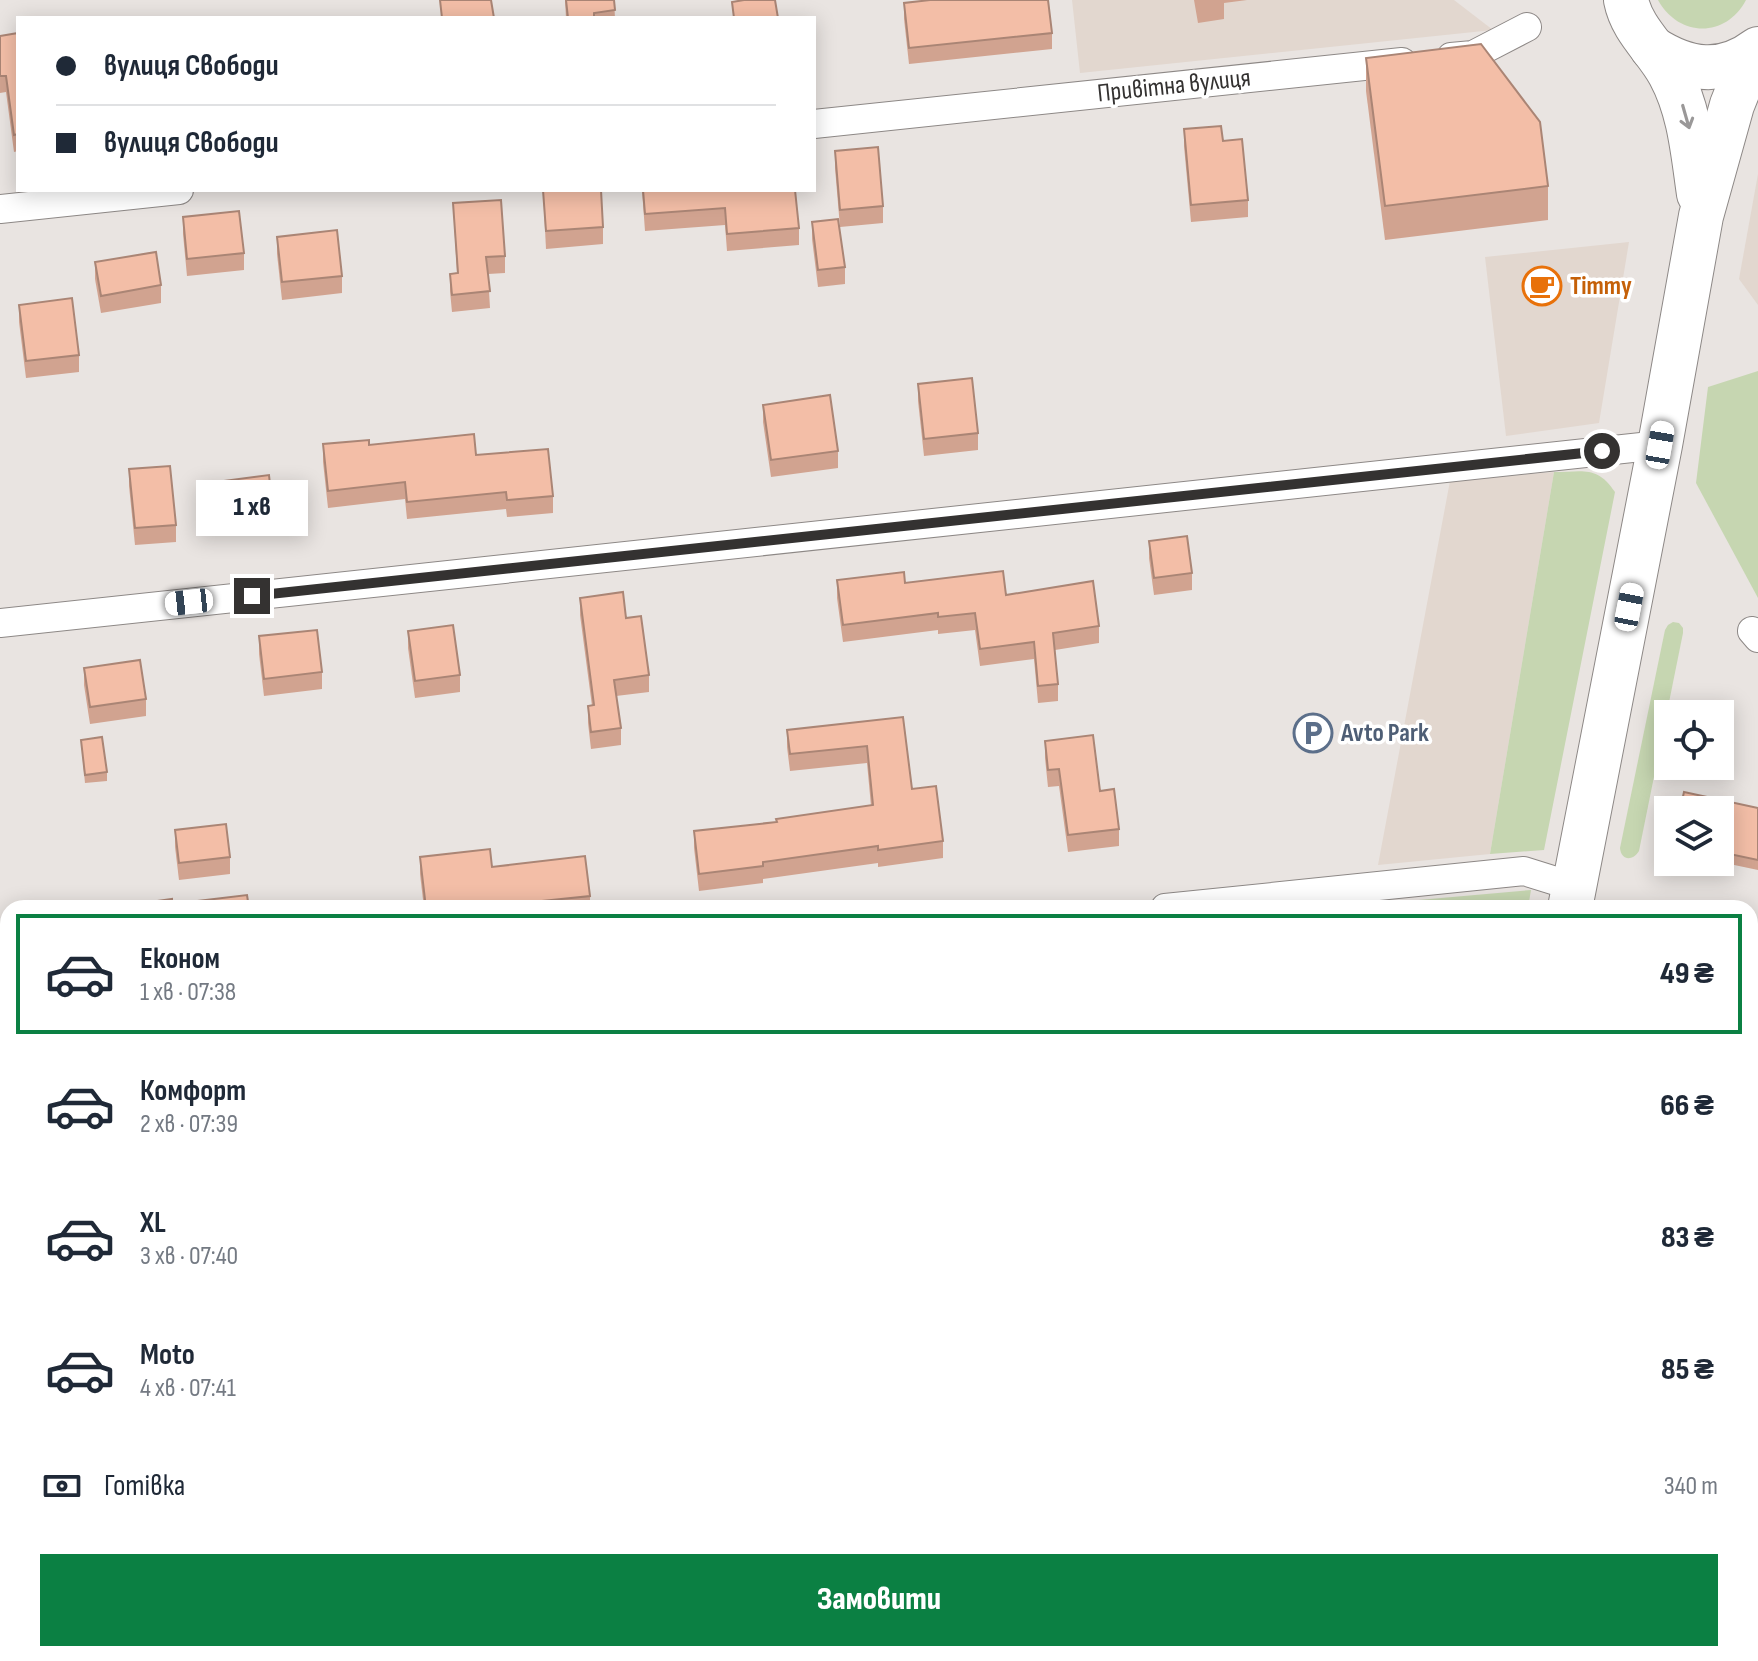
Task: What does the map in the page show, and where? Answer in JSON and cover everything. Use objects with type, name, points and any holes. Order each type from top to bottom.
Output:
[{"type":"main road","points":[[1626,0],[1637,31],[1669,72],[1681,98],[1690,132],[1701,216]]},
{"type":"main road","points":[[1652,48],[1671,60],[1692,66],[1714,67],[1735,62],[1758,50]]},
{"type":"main road","points":[[1572,897],[1701,216],[1732,105],[1758,50]]},
{"type":"street","name":"Привітна вулиця","points":[[816,124],[1473,55],[1527,27]]},
{"type":"street","points":[[0,209],[160,192]]},
{"type":"street","points":[[0,623],[1660,445]]},
{"type":"street","points":[[1243,900],[1524,871],[1572,897]]},
{"type":"shaded area","points":[[1072,0],[1454,0],[1493,30],[1080,73]]},
{"type":"shaded area","points":[[1758,174],[1758,305],[1739,279]]},
{"type":"shaded area","points":[[1629,242],[1599,423],[1506,436],[1485,257]]},
{"type":"shaded area","points":[[1554,472],[1490,854],[1378,865],[1450,481]]},
{"type":"green space","points":[[1658,0],[1746,0],[1727,21],[1715,27],[1702,28],[1678,21]]},
{"type":"green space","points":[[1758,371],[1758,598],[1696,483],[1708,387]]},
{"type":"green space","points":[[1554,472],[1589,472],[1602,477],[1615,492],[1544,850],[1490,854]]},
{"type":"green space","points":[[1679,623],[1683,633],[1669,700],[1654,700],[1654,777],[1639,851],[1627,858],[1620,848],[1668,625]]},
{"type":"green space","points":[[1531,890],[1529,900],[1418,900]]},
{"type":"building","points":[[440,0],[491,0],[494,16],[442,16]]},
{"type":"building","points":[[566,0],[614,0],[615,10],[594,13],[594,16],[568,16]]},
{"type":"building","points":[[775,0],[778,16],[734,16],[732,2]]},
{"type":"building","points":[[930,0],[1048,0],[1052,33],[909,48],[904,3]]},
{"type":"building","points":[[16,33],[14,135],[6,76],[0,76],[0,36]]},
{"type":"building","points":[[1481,44],[1540,122],[1548,186],[1385,206],[1366,58]]},
{"type":"building","points":[[1221,126],[1223,141],[1242,139],[1248,200],[1191,205],[1184,129]]},
{"type":"building","points":[[878,147],[883,206],[840,210],[835,151]]},
{"type":"building","points":[[543,192],[601,192],[603,227],[546,231]]},
{"type":"building","points":[[643,192],[795,192],[799,228],[727,234],[725,208],[645,214]]},
{"type":"building","points":[[501,200],[505,256],[486,257],[490,291],[452,295],[450,274],[458,273],[453,203]]},
{"type":"building","points":[[239,211],[244,253],[187,259],[183,217]]},
{"type":"building","points":[[838,219],[845,267],[818,270],[812,222]]},
{"type":"building","points":[[337,230],[342,276],[282,282],[277,237]]},
{"type":"building","points":[[156,252],[161,285],[101,296],[95,262]]},
{"type":"building","points":[[72,298],[79,355],[26,361],[19,305]]},
{"type":"building","points":[[972,378],[978,433],[924,439],[918,384]]},
{"type":"building","points":[[830,395],[838,451],[771,460],[763,405]]},
{"type":"building","points":[[474,434],[476,455],[548,449],[553,496],[507,500],[506,492],[407,502],[405,482],[328,491],[323,444],[369,440],[369,445]]},
{"type":"building","points":[[170,466],[176,525],[135,528],[129,469]]},
{"type":"building","points":[[269,475],[273,513],[228,518],[223,481]]},
{"type":"building","points":[[1187,536],[1192,573],[1154,578],[1149,541]]},
{"type":"building","points":[[1003,571],[1006,595],[1093,581],[1099,626],[1053,633],[1058,684],[1038,686],[1034,642],[980,649],[975,613],[938,617],[938,613],[843,625],[837,580],[904,572],[905,583]]},
{"type":"building","points":[[623,592],[626,618],[641,616],[649,675],[614,680],[621,728],[591,732],[588,706],[594,705],[580,598]]},
{"type":"building","points":[[453,625],[460,675],[415,681],[408,631]]},
{"type":"building","points":[[317,630],[322,672],[264,679],[259,636]]},
{"type":"building","points":[[140,660],[146,699],[90,707],[84,668]]},
{"type":"building","points":[[903,717],[912,789],[936,786],[943,841],[878,850],[878,846],[699,874],[694,831],[777,822],[776,819],[873,805],[867,746],[790,754],[787,730]]},
{"type":"building","points":[[1093,735],[1100,791],[1114,789],[1119,829],[1068,835],[1059,769],[1048,770],[1045,741]]},
{"type":"building","points":[[102,737],[107,772],[85,775],[81,740]]},
{"type":"building","points":[[1734,803],[1758,808],[1758,860],[1734,855]]},
{"type":"building","points":[[226,824],[230,857],[179,863],[175,830]]},
{"type":"building","points":[[490,849],[492,867],[585,856],[590,896],[551,900],[425,900],[420,857]]},
{"type":"building","points":[[247,895],[248,900],[205,900]]},
{"type":"place","name":"Timmy","points":[[1542,286]]},
{"type":"place","name":"Avto Park","points":[[1313,733]]},
{"type":"route","points":[[252,596],[1602,451]]}]
